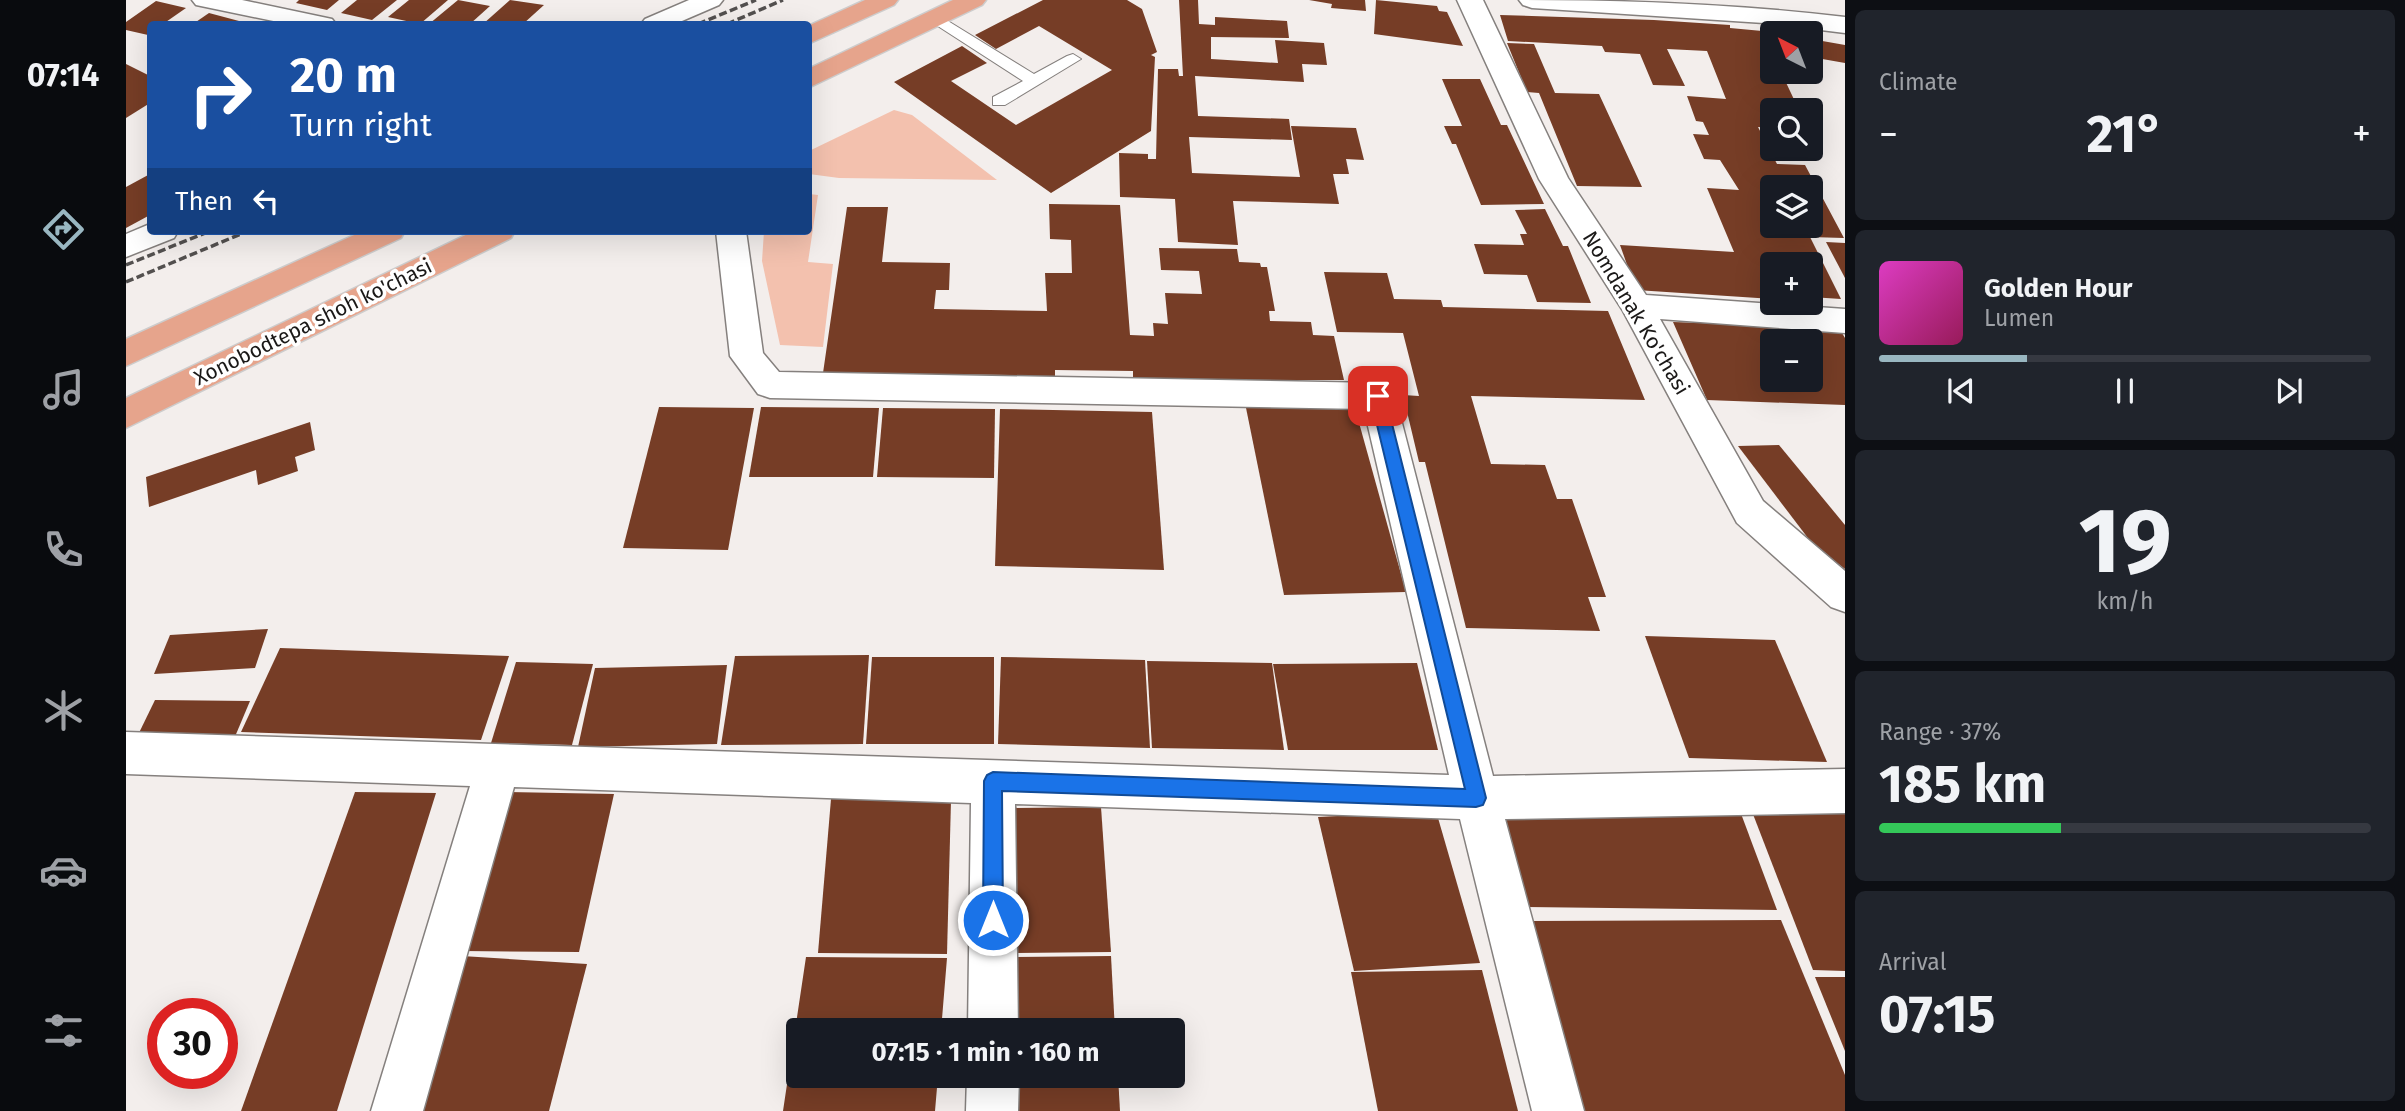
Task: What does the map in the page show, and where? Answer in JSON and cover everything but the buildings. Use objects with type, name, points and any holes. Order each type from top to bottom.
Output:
[{"type":"highway","points":[[812,34],[885,0]]},
{"type":"highway","points":[[812,78],[973,0]]},
{"type":"highway","points":[[126,353],[381,235]]},
{"type":"highway","name":"Xonobodtepa shoh ko'chasi","points":[[126,414],[492,235]]},
{"type":"street","points":[[205,0],[308,21]]},
{"type":"street","points":[[661,21],[710,0]]},
{"type":"street","name":"Nomdanak Ko'chasi","points":[[1470,0],[1554,179],[1636,306],[1750,512],[1845,595]]},
{"type":"street","points":[[1532,0],[1764,15],[1845,25]]},
{"type":"street","points":[[126,246],[153,235]]},
{"type":"street","points":[[732,235],[747,356],[770,385],[1378,396],[1476,798],[1558,1111]]},
{"type":"street","points":[[1636,306],[1845,321]]},
{"type":"street","points":[[126,753],[1476,798],[1845,791]]},
{"type":"street","points":[[397,1111],[498,765]]},
{"type":"street","points":[[993,781],[993,1018]]},
{"type":"street","points":[[992,1111],[993,1088]]},
{"type":"lane","points":[[935,18],[1034,81]]},
{"type":"lane","points":[[999,101],[1073,60]]},
{"type":"shaded area","points":[[894,110],[912,115],[997,180],[839,178],[812,174],[812,150]]},
{"type":"shaded area","points":[[812,194],[818,195],[808,262],[833,264],[823,347],[780,345],[762,261],[764,235],[812,235]]},
{"type":"railway","points":[[705,21],[756,0]]},
{"type":"railway","points":[[734,21],[783,0]]},
{"type":"railway","points":[[126,265],[200,235]]},
{"type":"railway","points":[[126,282],[238,235]]},
{"type":"route","points":[[993,920],[993,781],[1476,798],[1378,396]]}]
